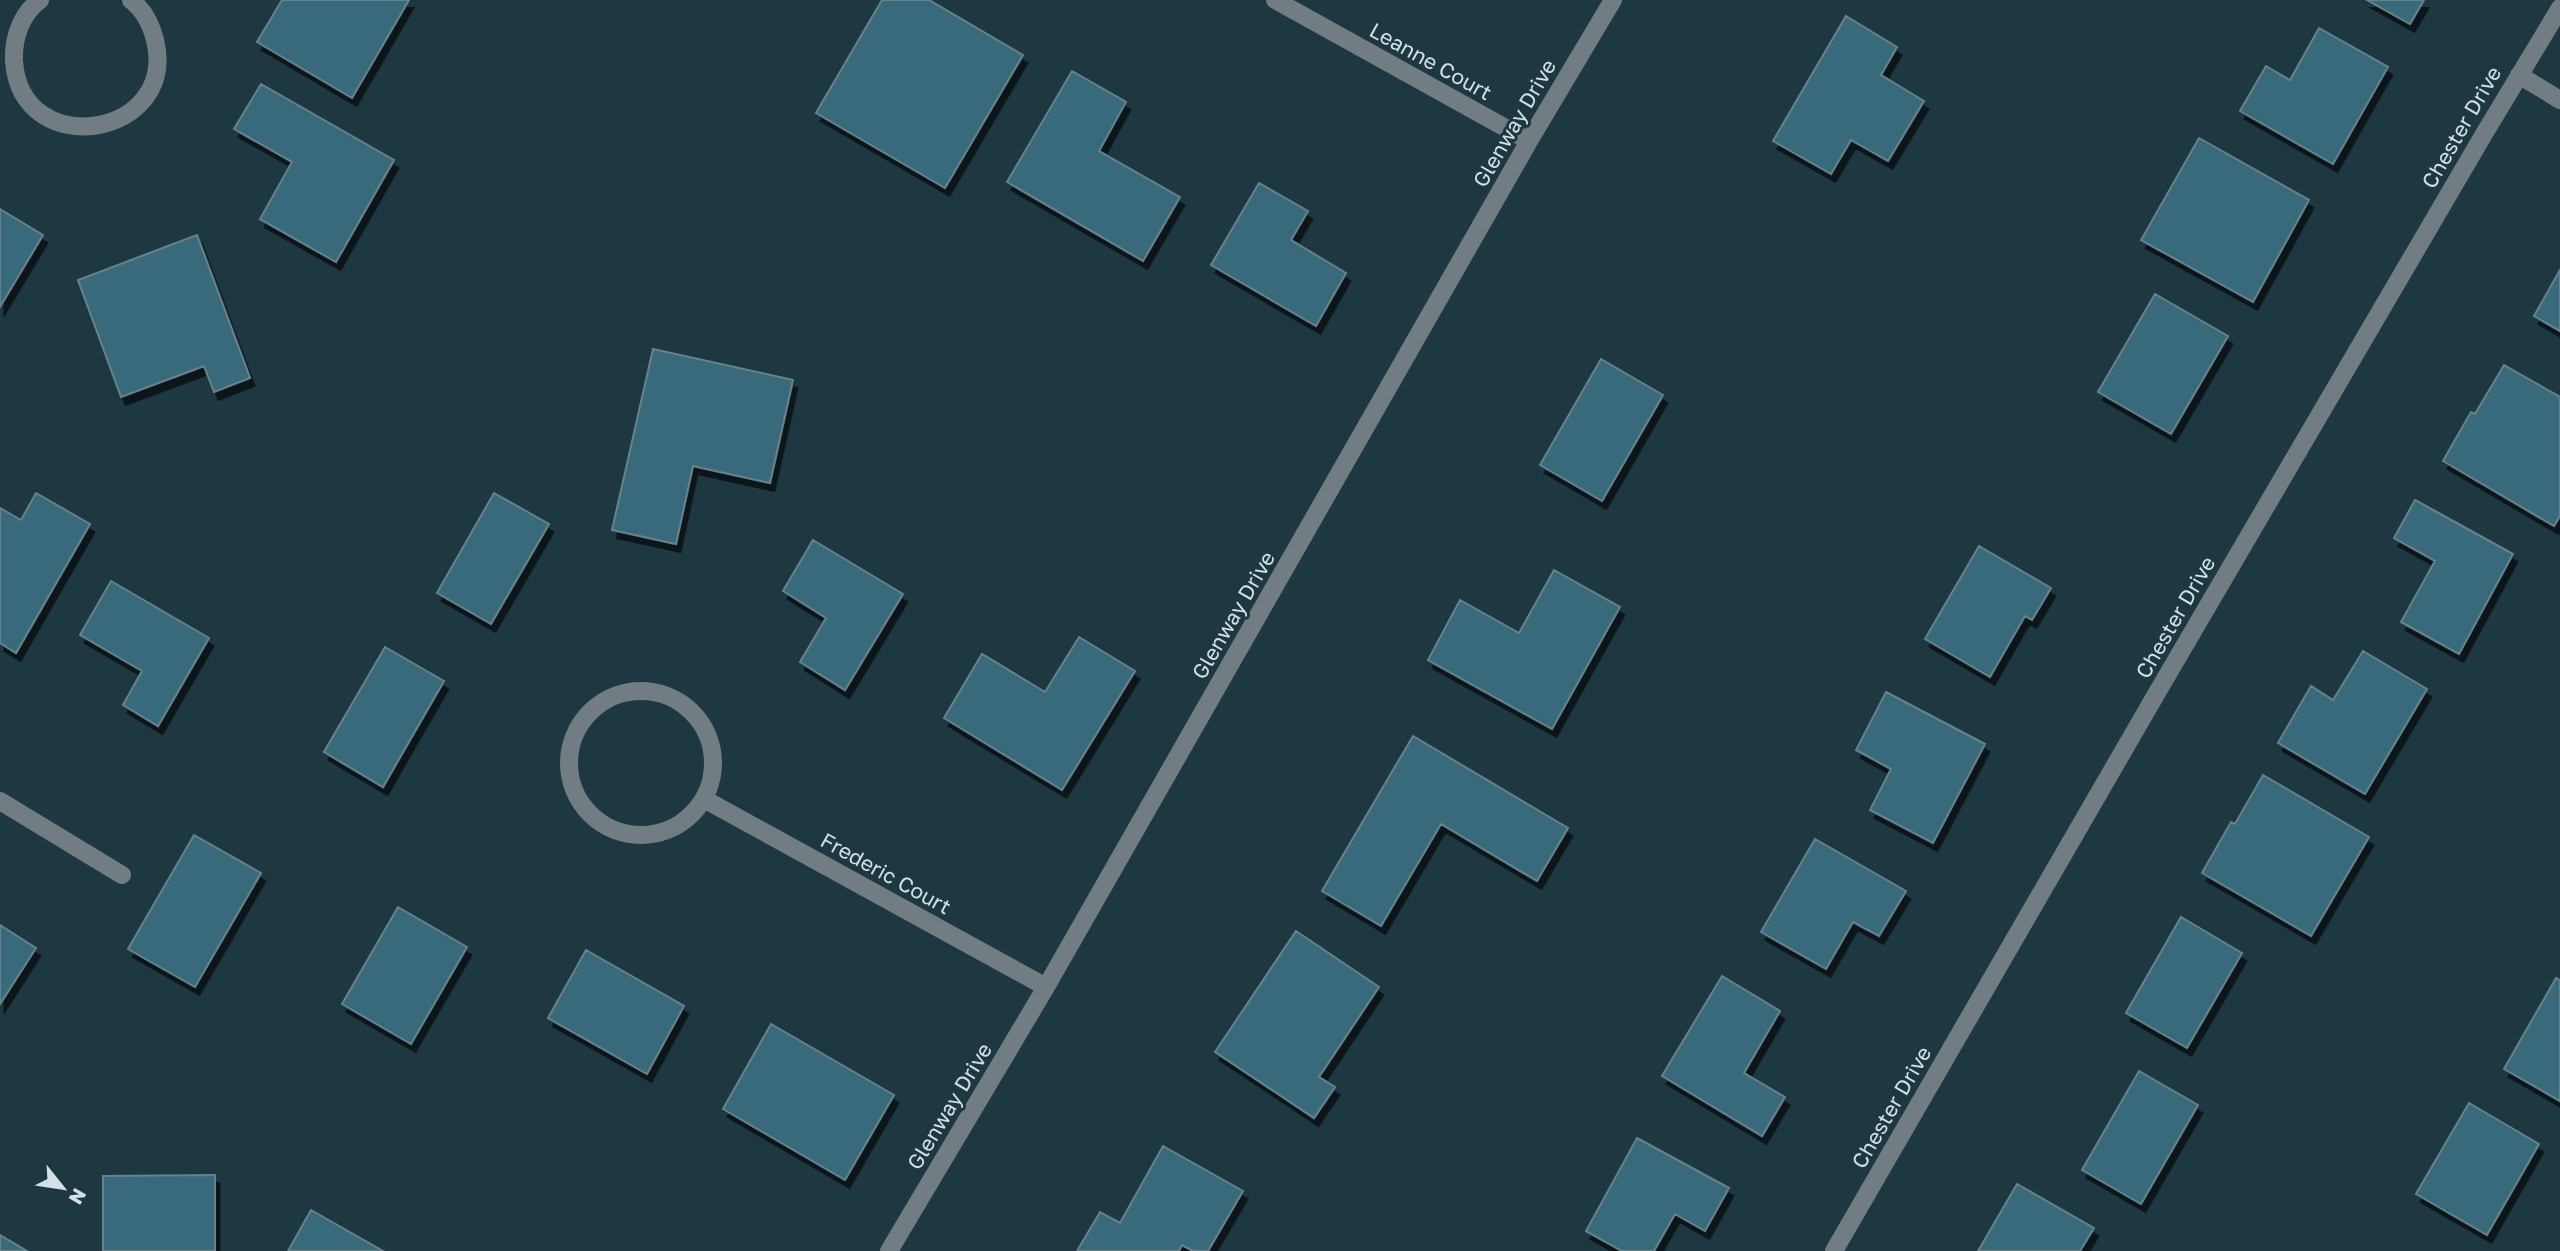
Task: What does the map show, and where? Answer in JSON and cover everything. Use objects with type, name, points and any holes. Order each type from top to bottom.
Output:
[{"type":"street","points":[[40,0],[32,6],[19,26],[13,49],[15,73],[25,95],[41,113],[62,124],[85,128],[108,124],[130,113],[146,95],[156,74],[158,50],[152,27],[131,0]]},
{"type":"street","name":"Leanne Court","points":[[1275,0],[1529,141]]},
{"type":"street","name":"Glenway Drive","points":[[889,1251],[1046,987],[1529,141],[1613,0]]},
{"type":"street","name":"Chester Drive","points":[[1834,1251],[2158,691],[2560,8]]},
{"type":"street","points":[[2519,75],[2560,100]]},
{"type":"street","points":[[629,691],[652,691],[674,698],[693,712],[707,731],[713,754],[713,777],[704,799],[689,818],[668,831],[644,836],[619,833],[598,822],[581,803],[571,782],[569,757],[575,733],[588,714],[607,699],[629,691]]},
{"type":"street","name":"Frederic Court","points":[[704,799],[1046,987]]},
{"type":"street","points":[[0,801],[122,876]]},
{"type":"building","points":[[282,0],[409,0],[352,98],[257,42]]},
{"type":"building","points":[[882,0],[929,0],[1023,55],[945,188],[816,113]]},
{"type":"building","points":[[2367,0],[2424,0],[2410,24]]},
{"type":"building","points":[[1846,16],[1897,47],[1881,75],[1924,101],[1888,161],[1851,140],[1831,174],[1773,141]]},
{"type":"building","points":[[2319,28],[2388,67],[2333,164],[2240,111],[2266,66],[2290,80]]},
{"type":"building","points":[[1072,71],[1126,102],[1099,151],[1180,197],[1143,261],[1007,182]]},
{"type":"building","points":[[261,84],[394,160],[336,262],[260,219],[292,162],[234,129]]},
{"type":"building","points":[[2199,138],[2309,200],[2253,302],[2141,240]]},
{"type":"building","points":[[1259,183],[1308,211],[1291,240],[1346,273],[1316,326],[1211,265]]},
{"type":"building","points":[[0,209],[43,235],[0,307]]},
{"type":"building","points":[[197,235],[250,378],[214,392],[204,366],[121,397],[78,280]]},
{"type":"building","points":[[2560,270],[2560,331],[2534,316]]},
{"type":"building","points":[[2155,294],[2228,336],[2171,434],[2098,392]]},
{"type":"building","points":[[653,349],[793,380],[770,483],[693,466],[676,544],[612,530]]},
{"type":"building","points":[[1601,359],[1663,395],[1602,501],[1540,465]]},
{"type":"building","points":[[2504,365],[2560,397],[2560,516],[2554,526],[2443,461],[2471,412],[2475,414]]},
{"type":"building","points":[[36,493],[90,524],[16,653],[0,643],[0,508],[21,520]]},
{"type":"building","points":[[494,493],[549,524],[491,624],[437,593]]},
{"type":"building","points":[[2415,500],[2513,554],[2459,654],[2401,622],[2435,561],[2394,538]]},
{"type":"building","points":[[813,540],[903,594],[845,690],[800,662],[826,618],[783,591]]},
{"type":"building","points":[[1979,546],[2051,588],[2032,620],[2025,616],[1990,677],[1925,639]]},
{"type":"building","points":[[1554,570],[1620,607],[1552,729],[1428,660],[1460,600],[1519,633]]},
{"type":"building","points":[[111,581],[209,638],[158,726],[123,705],[142,671],[80,635]]},
{"type":"building","points":[[1079,637],[1135,671],[1062,790],[944,718],[982,654],[1045,692]]},
{"type":"building","points":[[385,647],[444,681],[383,787],[324,752]]},
{"type":"building","points":[[2363,651],[2427,689],[2365,794],[2278,743],[2311,686],[2333,700]]},
{"type":"building","points":[[1886,692],[1985,744],[1933,843],[1870,810],[1891,769],[1856,750]]},
{"type":"building","points":[[1413,736],[1568,828],[1537,881],[1441,824],[1381,926],[1322,891]]},
{"type":"building","points":[[2263,775],[2369,837],[2311,936],[2202,873],[2231,822],[2235,824]]},
{"type":"building","points":[[194,835],[261,873],[195,987],[128,949]]},
{"type":"building","points":[[1815,839],[1906,891],[1879,936],[1853,922],[1826,969],[1761,932]]},
{"type":"building","points":[[398,907],[467,947],[411,1044],[342,1004]]},
{"type":"building","points":[[2181,917],[2242,953],[2187,1048],[2126,1013]]},
{"type":"building","points":[[0,925],[36,948],[0,1004]]},
{"type":"building","points":[[1296,931],[1379,987],[1319,1077],[1335,1087],[1314,1118],[1215,1052]]},
{"type":"building","points":[[586,950],[684,1006],[647,1074],[548,1018]]},
{"type":"building","points":[[1722,976],[1780,1011],[1744,1073],[1785,1097],[1762,1136],[1662,1076]]},
{"type":"building","points":[[2556,978],[2560,980],[2560,1101],[2504,1069]]},
{"type":"building","points":[[771,1024],[894,1095],[845,1180],[723,1109]]},
{"type":"building","points":[[2139,1071],[2198,1105],[2141,1204],[2082,1170]]},
{"type":"building","points":[[2469,1103],[2539,1144],[2487,1235],[2416,1194]]},
{"type":"building","points":[[1637,1138],[1729,1188],[1705,1231],[1675,1214],[1654,1251],[1622,1251],[1586,1231]]},
{"type":"building","points":[[1163,1146],[1243,1191],[1208,1251],[1193,1251],[1182,1245],[1179,1251],[1077,1251],[1100,1212],[1120,1223]]},
{"type":"building","points":[[215,1175],[215,1251],[103,1251],[103,1176]]},
{"type":"building","points":[[2017,1184],[2094,1228],[2080,1251],[1978,1251]]},
{"type":"building","points":[[311,1210],[383,1251],[288,1251]]},
{"type":"building","points":[[0,1235],[27,1251],[0,1251]]}]
